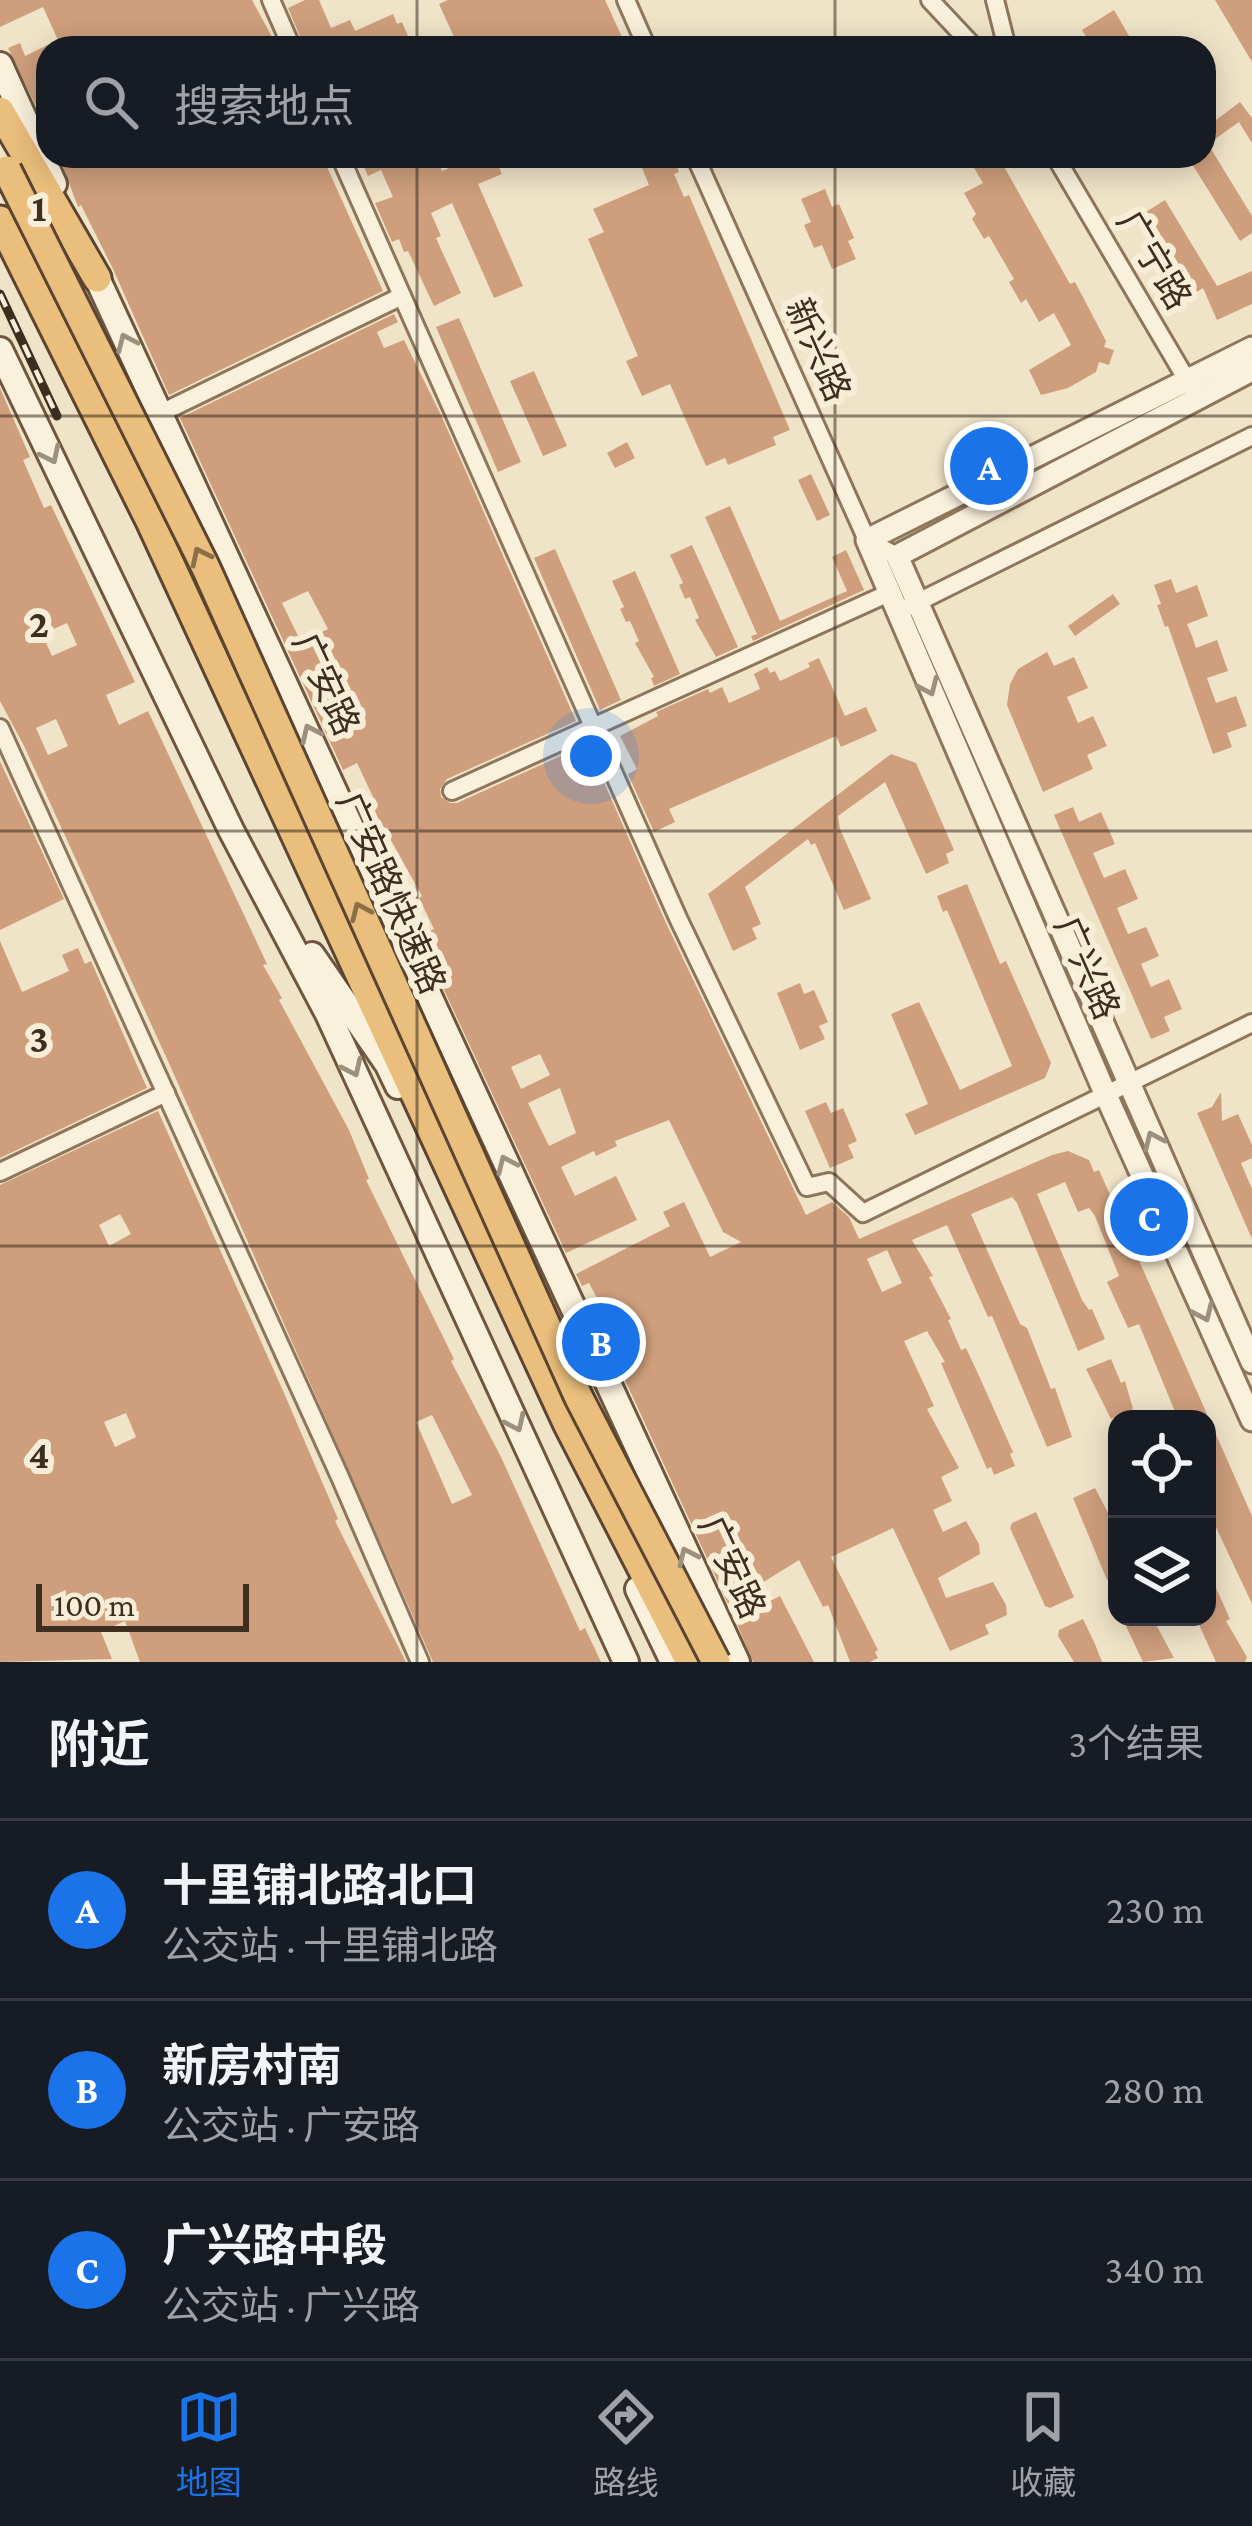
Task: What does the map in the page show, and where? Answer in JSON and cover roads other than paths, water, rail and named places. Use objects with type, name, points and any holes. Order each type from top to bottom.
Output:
[{"type":"highway","points":[[0,111],[98,278]]},
{"type":"highway","name":"广安路快速路","points":[[4,162],[206,568],[579,1398],[716,1662]]},
{"type":"highway","name":"广安路快速路","points":[[0,220],[151,523],[568,1425],[693,1662]]},
{"type":"main road","name":"广安路","points":[[0,64],[36,143]]},
{"type":"main road","name":"广安路","points":[[48,168],[737,1662]]},
{"type":"main road","points":[[0,350],[231,830],[328,1014],[626,1662]]},
{"type":"main road","points":[[260,879],[388,1065],[673,1662]]},
{"type":"main road","points":[[402,935],[428,1084],[693,1662]]},
{"type":"main road","points":[[527,1296],[534,1227]]},
{"type":"street","points":[[271,0],[287,36]]},
{"type":"street","points":[[626,0],[642,36]]},
{"type":"street","points":[[931,0],[964,36]]},
{"type":"street","points":[[995,0],[1003,36]]},
{"type":"street","points":[[345,168],[678,918],[807,1187],[830,1182],[863,1213],[1252,1023]]},
{"type":"street","name":"新兴路","points":[[700,168],[867,540]]},
{"type":"street","name":"广宁路","points":[[1062,168],[1192,389]]},
{"type":"street","points":[[159,414],[402,296]]},
{"type":"street","points":[[867,540],[897,556],[1192,389],[1252,348]]},
{"type":"street","points":[[867,540],[1192,389],[1252,370]]},
{"type":"street","points":[[452,791],[900,603],[1252,436]]},
{"type":"street","name":"广兴路","points":[[867,540],[1129,1085],[1252,1362]]},
{"type":"street","name":"广兴路","points":[[897,556],[900,603],[1106,1094],[1252,1420]]},
{"type":"street","points":[[0,728],[420,1662]]},
{"type":"street","points":[[0,1172],[166,1093]]},
{"type":"railway","points":[[0,294],[57,416]]},
{"type":"place","name":"十里铺北路北口","points":[[989,466]]},
{"type":"place","name":"广兴路中段","points":[[1149,1217]]},
{"type":"place","name":"新房村南","points":[[601,1342]]}]
